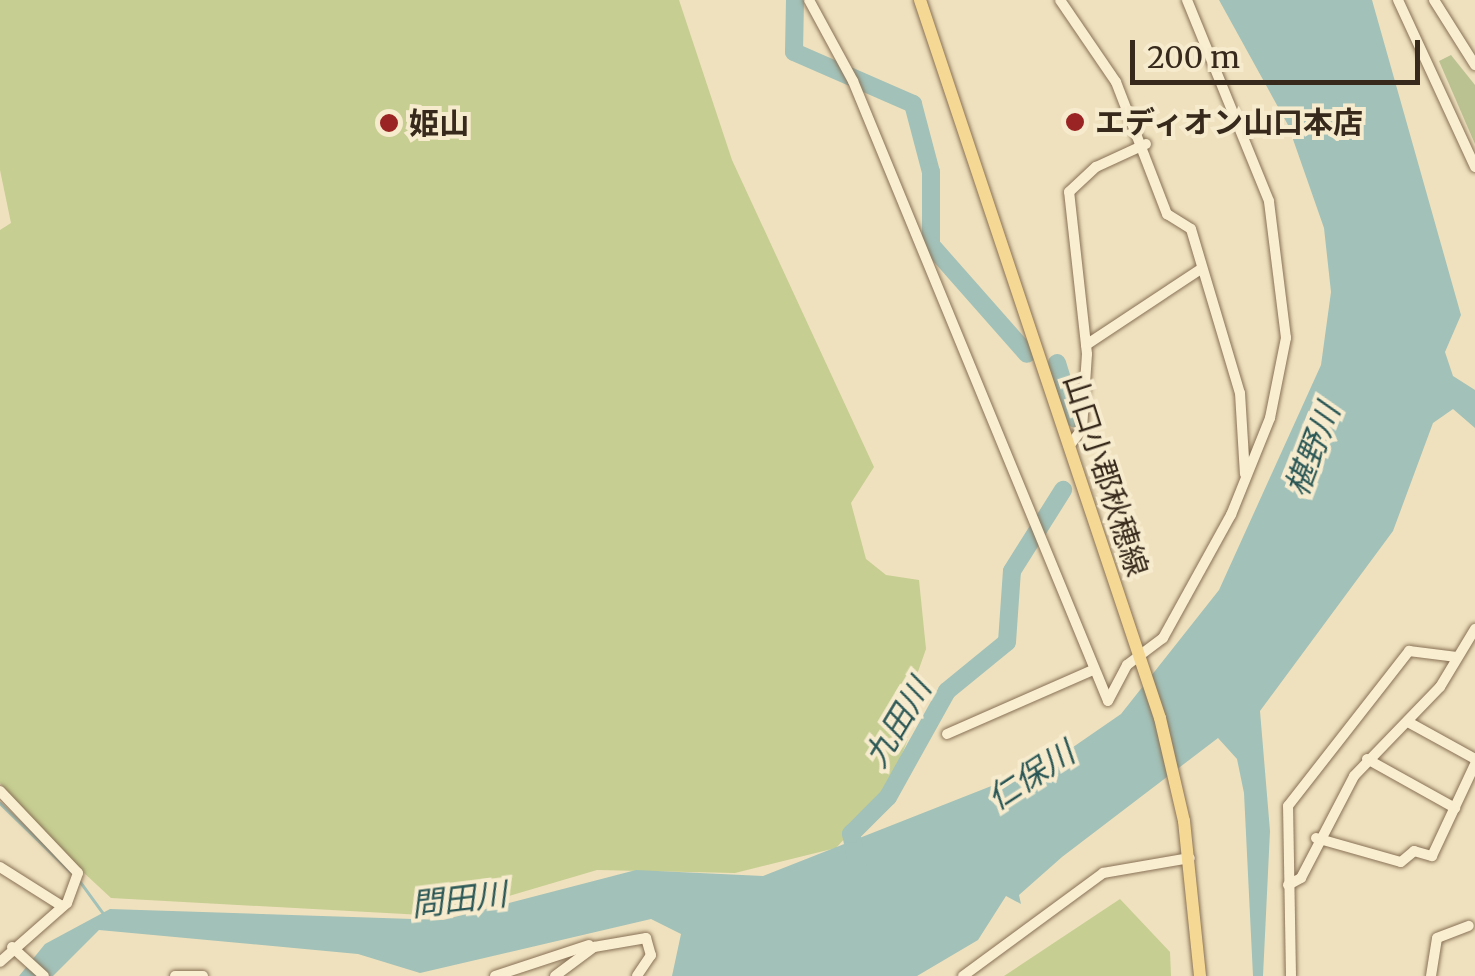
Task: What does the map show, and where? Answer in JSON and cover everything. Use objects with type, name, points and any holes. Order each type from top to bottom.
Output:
[{"type":"main road","name":"山口小郡秋穂線","points":[[920,0],[1140,659],[1184,821],[1200,976]]},
{"type":"street","points":[[809,0],[851,76],[1108,701],[1176,618],[1246,480],[1280,384],[1287,292],[1269,200],[1187,0]]},
{"type":"street","points":[[1060,0],[1146,144],[1167,214],[1187,223],[1240,393],[1246,480]]},
{"type":"street","points":[[1398,0],[1475,167]]},
{"type":"street","points":[[1434,0],[1475,65]]},
{"type":"street","points":[[1070,444],[1082,429],[1086,345],[1069,192],[1096,167],[1146,144]]},
{"type":"street","points":[[1086,345],[1201,269]]},
{"type":"street","points":[[1288,885],[1301,878],[1316,838],[1368,759],[1408,722],[1475,630]]},
{"type":"street","points":[[1291,976],[1284,828],[1301,782],[1409,652],[1457,657]]},
{"type":"street","points":[[947,734],[1094,670]]},
{"type":"street","points":[[1316,838],[1402,862],[1414,851],[1432,856],[1475,762],[1408,722]]},
{"type":"street","points":[[1368,759],[1456,808]]},
{"type":"street","points":[[0,792],[78,874],[66,902],[0,962]]},
{"type":"street","points":[[963,976],[1103,873],[1190,858]]},
{"type":"street","points":[[0,867],[66,902]]},
{"type":"street","points":[[1431,976],[1437,938],[1459,923],[1469,926]]},
{"type":"street","points":[[495,976],[594,947],[646,938],[651,955],[638,976]]},
{"type":"street","points":[[555,976],[594,947]]},
{"type":"street","points":[[14,949],[44,976]]},
{"type":"street","points":[[175,976],[203,976]]},
{"type":"green space","points":[[0,0],[679,0],[732,160],[874,467],[851,503],[866,559],[886,575],[919,580],[926,649],[902,717],[908,739],[887,792],[836,848],[735,873],[597,870],[441,916],[111,898],[41,833],[0,783],[0,230],[11,223],[0,170]]},
{"type":"green space","points":[[1451,55],[1475,85],[1475,144],[1439,61]]},
{"type":"green space","points":[[1120,899],[1170,952],[1171,976],[1004,976]]},
{"type":"water","points":[[1219,0],[1372,0],[1461,315],[1445,352],[1453,376],[1475,390],[1475,428],[1453,409],[1433,423],[1393,531],[1260,711],[1270,831],[1263,976],[1253,976],[1244,793],[1237,759],[1218,738],[1062,857],[1019,895],[1021,904],[1006,896],[978,940],[917,976],[672,976],[681,934],[651,919],[420,973],[358,954],[99,930],[53,976],[19,976],[45,944],[110,909],[443,920],[636,870],[763,876],[1050,763],[1121,714],[1219,590],[1321,365],[1331,292],[1324,228],[1288,125]]},
{"type":"waterway","name":"九田川","points":[[795,0],[794,52],[913,104],[931,172],[931,245],[1027,354]]},
{"type":"waterway","name":"九田川","points":[[1057,363],[1074,418]]},
{"type":"waterway","name":"九田川","points":[[858,869],[851,834],[888,797],[947,691],[1007,642],[1012,571],[1063,490]]},
{"type":"waterway","points":[[0,803],[70,871]]},
{"type":"waterway","points":[[79,880],[103,913]]},
{"type":"place","name":"エディオン山口本店","points":[[1075,122]]},
{"type":"place","name":"姫山","points":[[389,123]]},
{"type":"water label","name":"椹野川","points":[[1313,450]]},
{"type":"water label","name":"仁保川","points":[[1031,776]]},
{"type":"water label","name":"問田川","points":[[459,900]]}]
